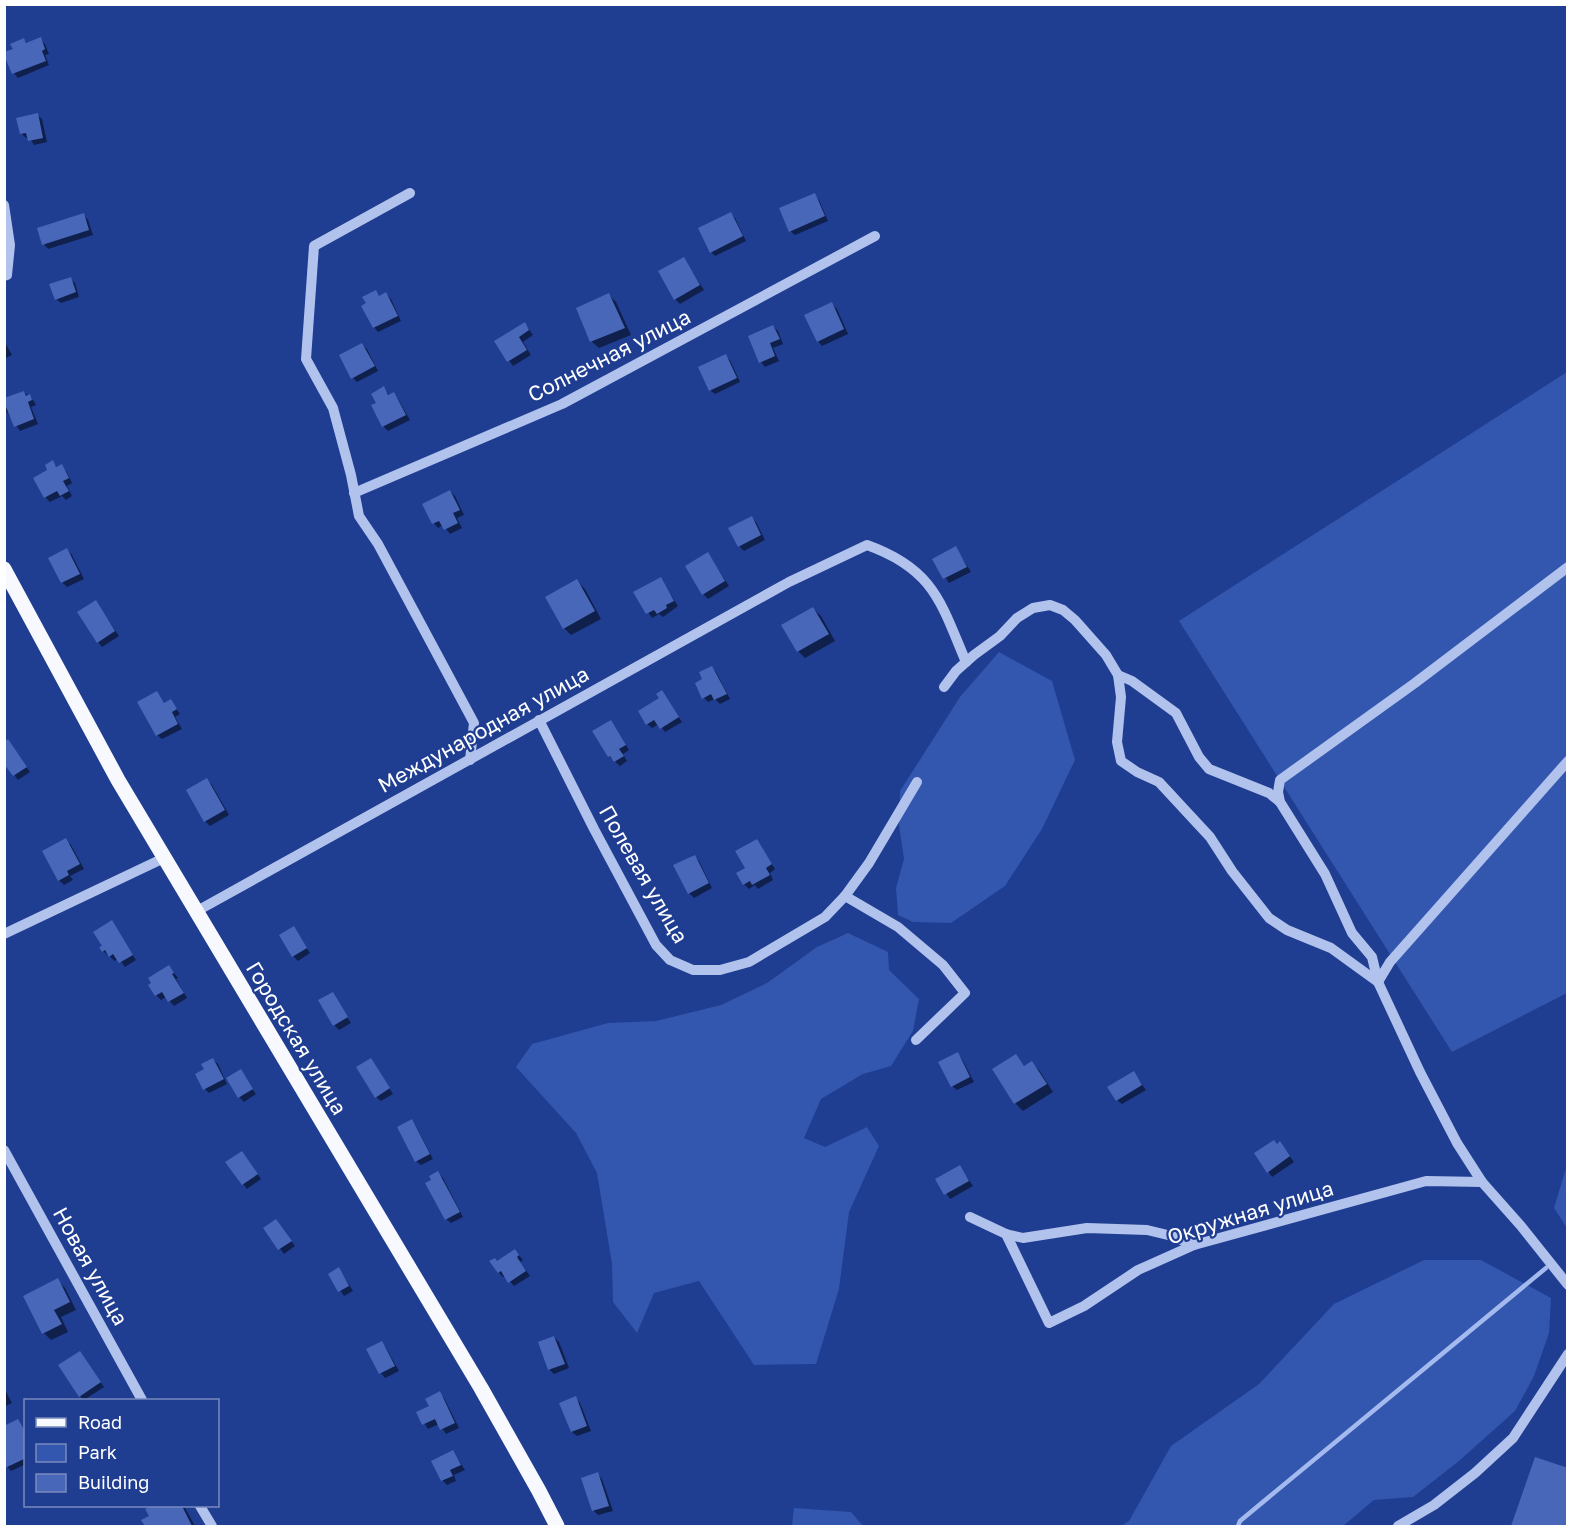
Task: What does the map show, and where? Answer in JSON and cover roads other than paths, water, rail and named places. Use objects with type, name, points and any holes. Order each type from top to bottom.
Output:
[{"type":"main road","name":"Городская улица","points":[[4,569],[118,780],[481,1388],[557,1527]]},
{"type":"street","points":[[410,193],[314,246],[306,359],[333,408],[359,516],[378,544],[474,723],[470,760]]},
{"type":"street","points":[[4,205],[10,245],[4,276]]},
{"type":"street","name":"Солнечная улица","points":[[354,493],[562,404],[875,236]]},
{"type":"street","name":"Международная улица","points":[[197,911],[789,582],[867,545],[898,559],[921,576],[934,591],[947,613],[966,662]]},
{"type":"street","points":[[1568,567],[1415,683],[1280,780],[1278,792],[1281,802],[1325,874],[1352,933],[1372,957],[1378,982],[1419,1072],[1457,1143],[1482,1182],[1568,1285]]},
{"type":"street","points":[[944,687],[966,662],[1000,636],[1017,618],[1033,608],[1050,605],[1063,610],[1106,655],[1118,675],[1122,697],[1117,742],[1121,761],[1137,772],[1159,782],[1210,837],[1232,872],[1269,918],[1287,930],[1331,948],[1378,982]]},
{"type":"street","points":[[1118,675],[1132,681],[1176,713],[1199,757],[1209,769],[1269,793],[1281,802]]},
{"type":"street","name":"Полевая улица","points":[[539,720],[656,945],[670,960],[693,970],[720,970],[749,962],[825,917],[845,896],[869,863],[917,782]]},
{"type":"street","points":[[1378,982],[1390,962],[1568,761]]},
{"type":"street","points":[[4,934],[165,858]]},
{"type":"street","points":[[845,896],[898,927],[943,965],[965,993],[916,1040]]},
{"type":"street","name":"Новая улица","points":[[4,1150],[141,1399]]},
{"type":"street","name":"Окружная улица","points":[[1006,1234],[1049,1323],[1084,1306],[1138,1270],[1194,1245],[1426,1181],[1482,1182]]},
{"type":"street","points":[[970,1217],[1006,1234],[1023,1238],[1087,1228],[1147,1230],[1172,1236],[1194,1245]]},
{"type":"street","points":[[1398,1527],[1434,1505],[1459,1486],[1513,1438],[1568,1354]]},
{"type":"street","points":[[201,1507],[212,1527]]},
{"type":"waterway","points":[[1238,1526],[1240,1521],[1546,1268]]}]
